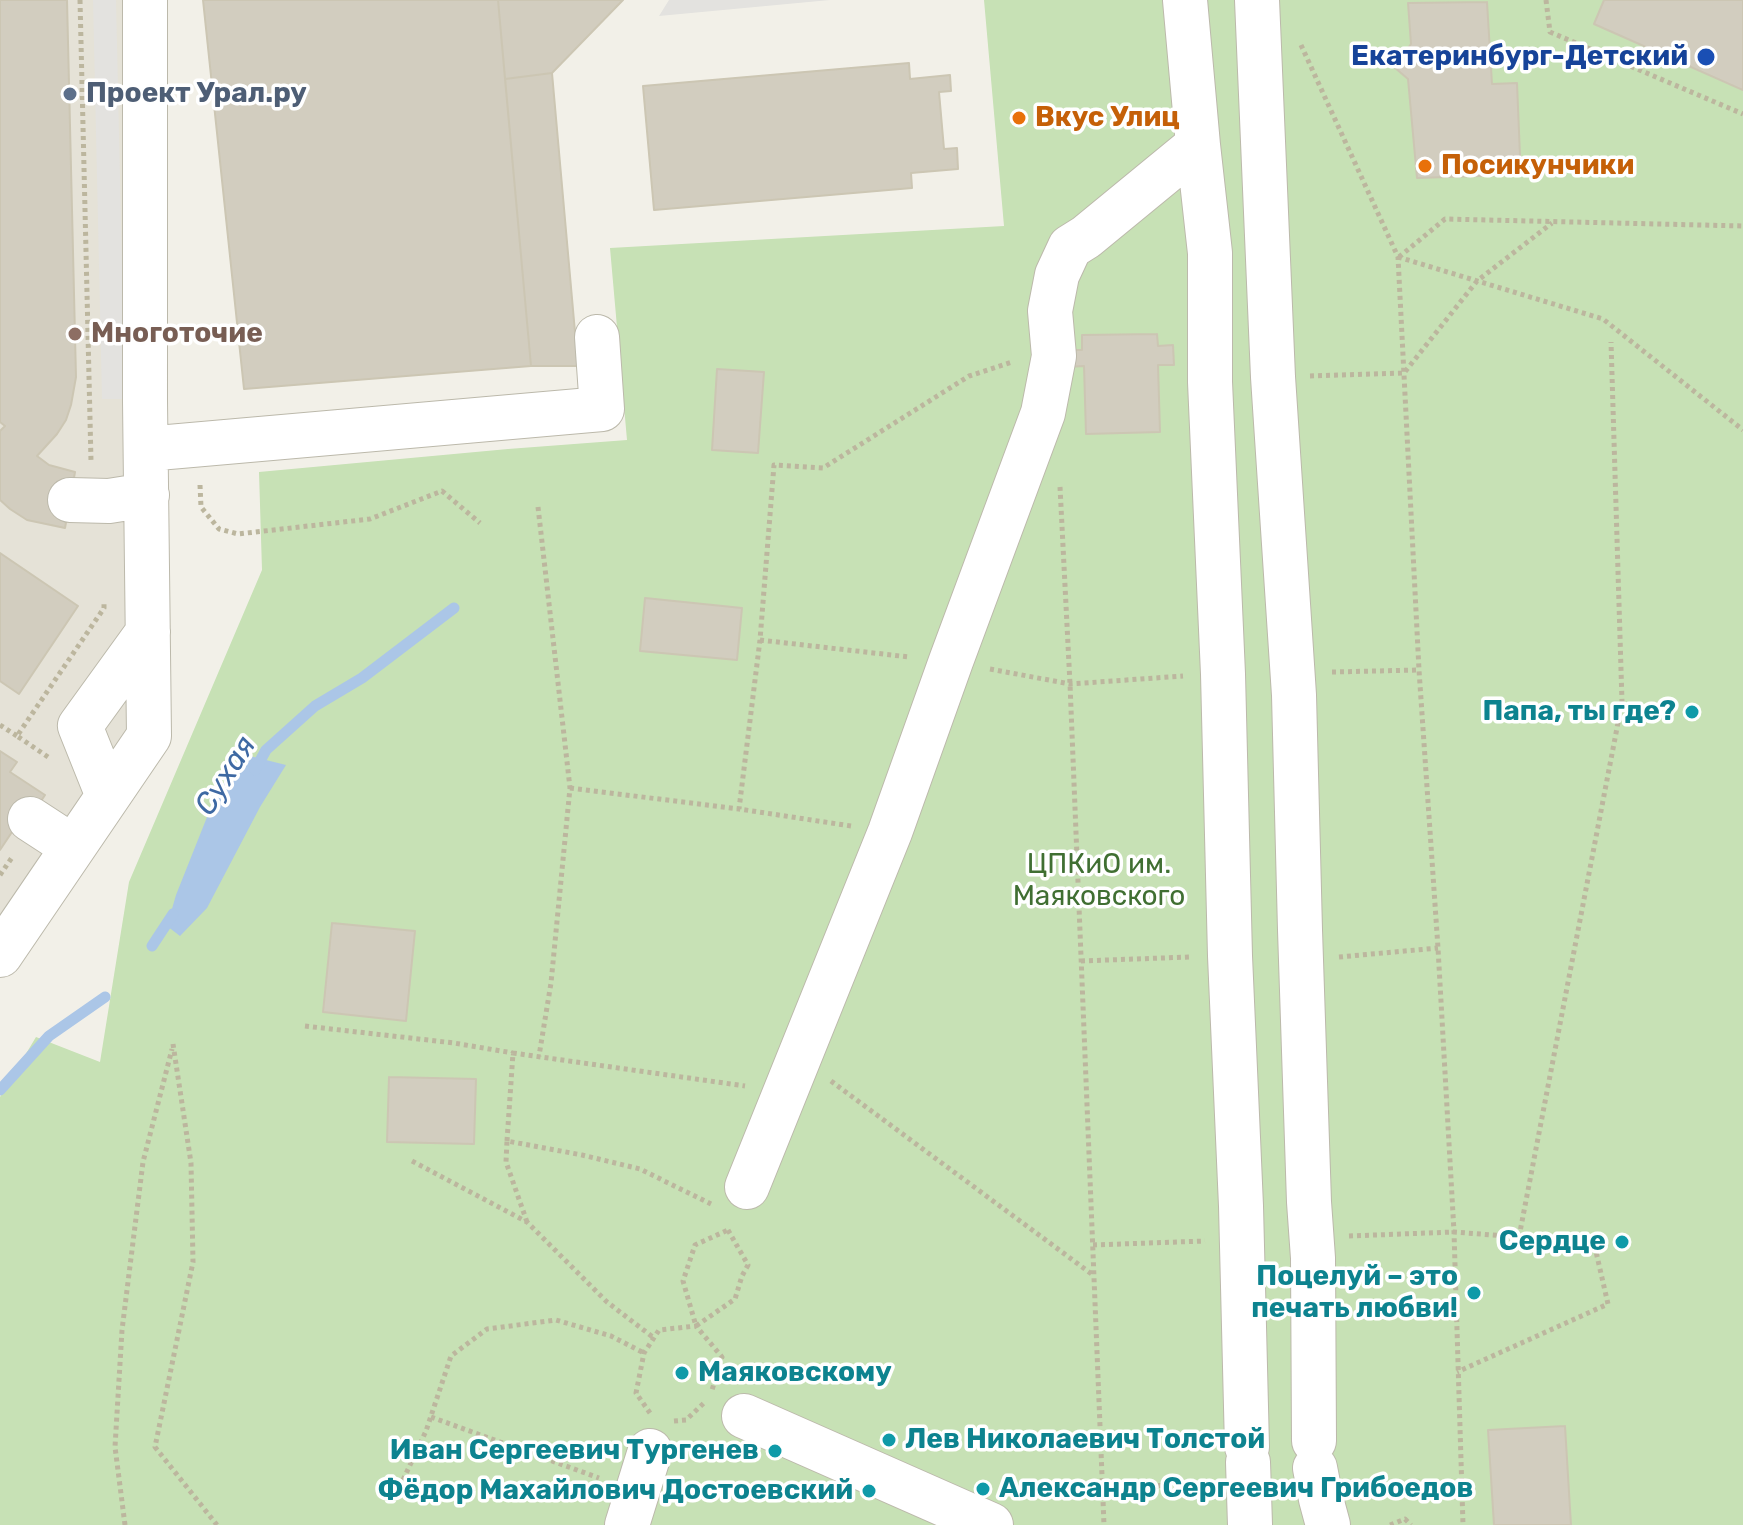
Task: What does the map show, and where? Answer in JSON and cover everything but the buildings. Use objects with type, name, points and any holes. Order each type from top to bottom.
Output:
[{"type":"street","points":[[0,955],[149,736],[145,0]]},
{"type":"street","points":[[1185,0],[1210,253],[1210,382],[1223,674],[1249,1479]]},
{"type":"street","points":[[1257,0],[1273,377],[1293,674],[1312,1237],[1315,1455],[1328,1525]]},
{"type":"street","points":[[734,1198],[791,1074],[890,832],[1043,413],[1054,356],[1050,311],[1057,275],[1070,247],[1198,145]]},
{"type":"street","points":[[146,449],[602,409],[597,337]]},
{"type":"street","points":[[70,500],[109,501],[147,495]]},
{"type":"street","points":[[108,796],[80,726],[148,632]]},
{"type":"street","points":[[30,819],[73,847]]},
{"type":"street","points":[[744,1416],[991,1525]]},
{"type":"street","points":[[632,1509],[660,1432]]},
{"type":"path","points":[[1546,0],[1550,32],[1743,114]]},
{"type":"path","points":[[1300,43],[1398,257],[1419,670],[1454,1232],[1463,1525]]},
{"type":"path","points":[[1398,257],[1445,219],[1743,226]]},
{"type":"path","points":[[1273,377],[1404,373],[1477,281],[1554,222]]},
{"type":"path","points":[[1398,257],[1603,319],[1743,430]]},
{"type":"path","points":[[1519,1237],[1622,702],[1611,342]]},
{"type":"path","points":[[739,809],[760,640],[774,465],[823,468],[969,376],[1026,358],[1054,356]]},
{"type":"path","points":[[1060,481],[1104,1525]]},
{"type":"path","points":[[238,534],[370,519],[442,491],[480,523]]},
{"type":"path","points":[[538,507],[570,788],[551,983],[539,1056]]},
{"type":"path","points":[[1293,674],[1419,670]]},
{"type":"path","points":[[1070,684],[1223,674]]},
{"type":"path","points":[[0,725],[17,736]]},
{"type":"path","points":[[570,788],[890,832]]},
{"type":"path","points":[[1302,960],[1438,948]]},
{"type":"path","points":[[1081,961],[1230,956]]},
{"type":"path","points":[[305,1026],[454,1043],[697,1080],[791,1074],[1094,1275]]},
{"type":"path","points":[[125,1525],[115,1447],[122,1330],[143,1162],[173,1044],[191,1163],[193,1262],[155,1447],[217,1525]]},
{"type":"path","points":[[513,1053],[506,1162],[527,1222]]},
{"type":"path","points":[[507,1141],[640,1169],[734,1198]]},
{"type":"path","points":[[412,1161],[527,1222],[607,1302],[654,1338]]},
{"type":"path","points":[[696,1326],[659,1330],[644,1353],[636,1393],[660,1432],[686,1420],[709,1398],[722,1357],[696,1326],[683,1281],[695,1245],[728,1230],[748,1265],[735,1299],[696,1326]]},
{"type":"path","points":[[1312,1237],[1454,1232],[1594,1243],[1608,1304],[1457,1372]]},
{"type":"path","points":[[1093,1245],[1242,1239]]},
{"type":"path","points":[[403,1480],[426,1431],[451,1356],[487,1329],[556,1320],[611,1336],[644,1353]]},
{"type":"path","points":[[431,1417],[632,1509]]},
{"type":"path","points":[[1102,1486],[1249,1479]]},
{"type":"path","points":[[1390,1525],[1405,1519],[1411,1525]]},
{"type":"shaded area","points":[[0,0],[128,0],[141,712],[0,932]]},
{"type":"shaded area","points":[[93,0],[116,0],[125,399],[102,399]]},
{"type":"shaded area","points":[[669,0],[830,0],[659,16]]},
{"type":"green space","name":"ЦПКиО им. Маяковского","points":[[984,0],[1743,0],[1743,1525],[0,1525],[0,1097],[36,1037],[100,1062],[129,882],[262,570],[259,472],[627,440],[610,248],[1004,226]]},
{"type":"water","points":[[242,754],[286,765],[260,807],[207,908],[180,936],[167,926],[176,895],[215,797]]},
{"type":"waterway","name":"Сухая","points":[[255,770],[266,750],[315,706],[362,678],[454,608]]},
{"type":"waterway","name":"Сухая","points":[[152,946],[173,914]]},
{"type":"waterway","name":"Сухая","points":[[0,1090],[49,1036],[105,997]]},
{"type":"place","name":"Екатеринбург-Детский","points":[[1706,57]]},
{"type":"place","name":"Проект Урал.ру","points":[[70,94]]},
{"type":"place","name":"Вкус Улиц","points":[[1019,118]]},
{"type":"place","name":"Посикунчики","points":[[1425,166]]},
{"type":"place","name":"Многоточие","points":[[75,334]]},
{"type":"place","name":"Папа, ты где?","points":[[1692,712]]},
{"type":"place","name":"Сердце","points":[[1622,1242]]},
{"type":"place","name":"Поцелуй – это печать любви!","points":[[1474,1293]]},
{"type":"place","name":"Маяковскому","points":[[682,1373]]},
{"type":"place","name":"Лев Николаевич Толстой","points":[[889,1440]]},
{"type":"place","name":"Иван Сергеевич Тургенев","points":[[775,1451]]},
{"type":"place","name":"Александр Сергеевич Грибоедов","points":[[983,1489]]},
{"type":"place","name":"Фёдор Махайлович Достоевский","points":[[869,1491]]}]
